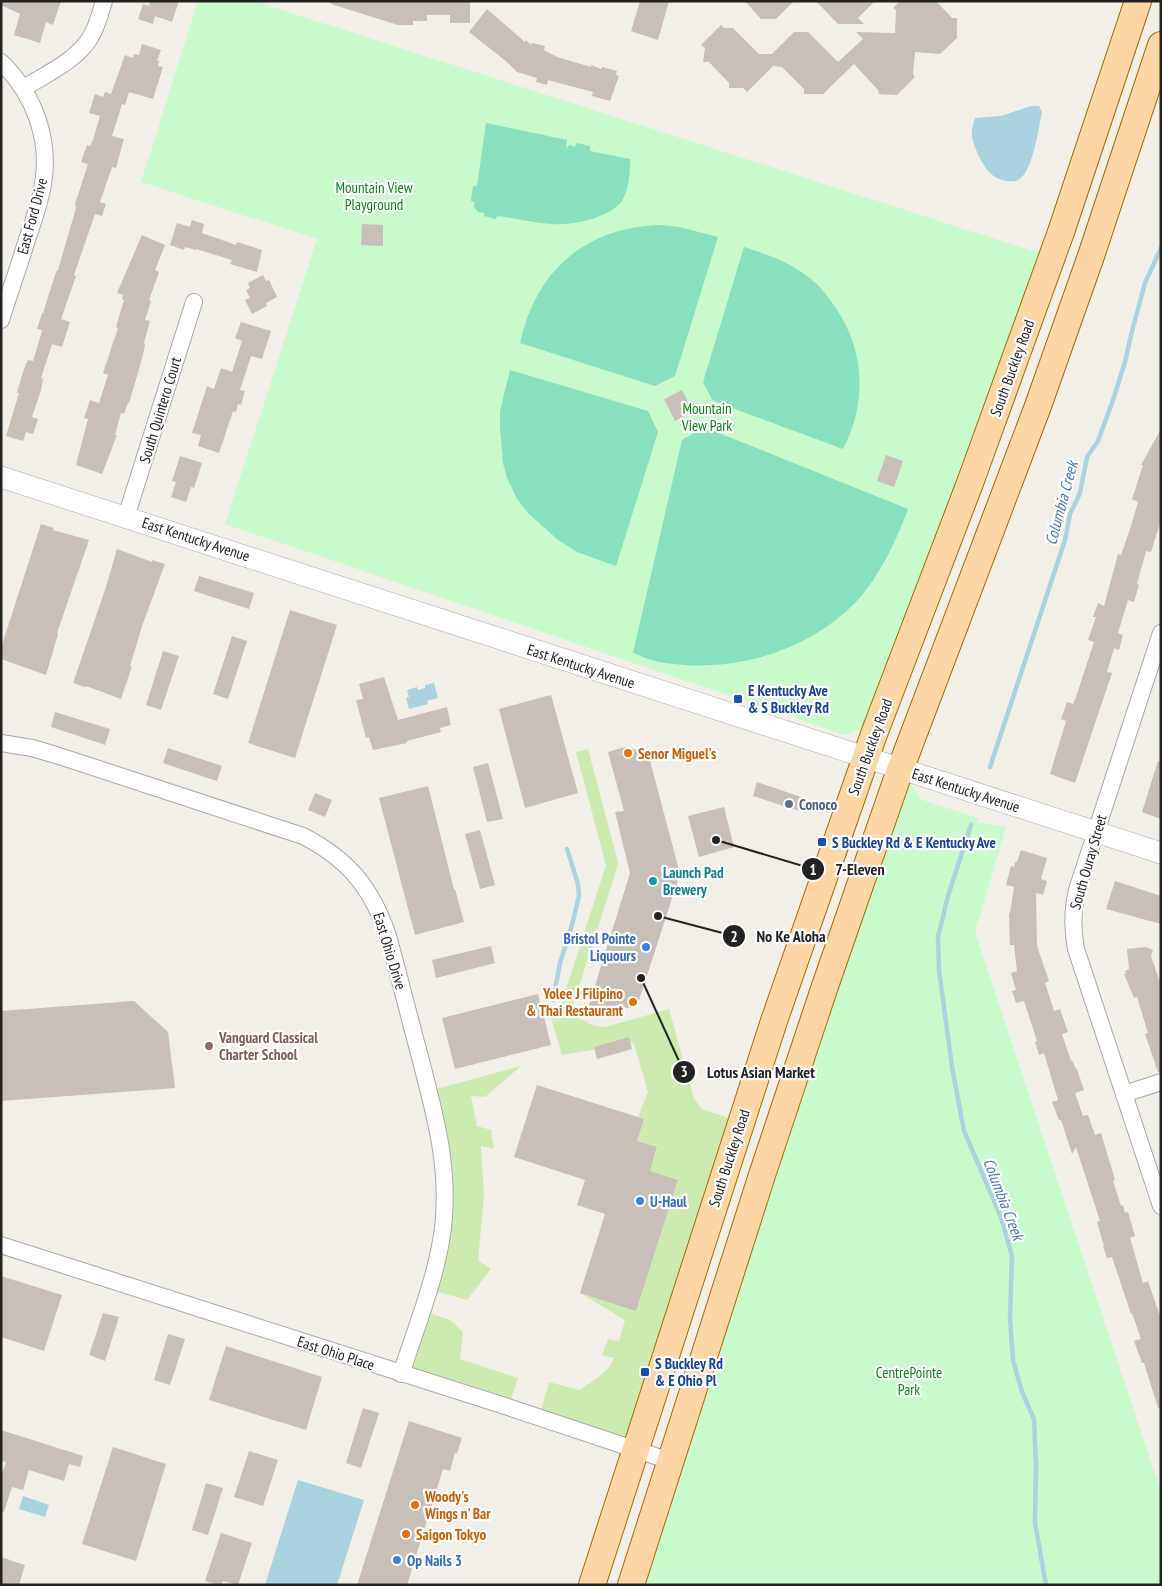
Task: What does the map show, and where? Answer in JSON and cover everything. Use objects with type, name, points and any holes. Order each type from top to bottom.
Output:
[{"type":"main road","name":"South Buckley Road","points":[[592,1585],[774,1021],[866,758],[970,483],[1061,232],[1138,1]]},
{"type":"main road","points":[[631,1585],[826,981],[900,770],[1038,406],[1091,256],[1161,46]]},
{"type":"street","points":[[24,88],[68,61],[82,49],[90,38],[104,1]]},
{"type":"street","name":"East Ford Drive","points":[[1,62],[24,88],[38,119],[43,140],[45,162],[38,204],[1,320]]},
{"type":"street","name":"South Quintero Court","points":[[126,517],[194,302]]},
{"type":"street","name":"East Kentucky Avenue","points":[[1,477],[900,770],[1161,853]]},
{"type":"street","name":"South Ouray Street","points":[[1161,633],[1077,890],[1072,928],[1076,949],[1161,1206]]},
{"type":"street","name":"East Ohio Drive","points":[[1,743],[56,754],[303,836],[337,856],[369,892],[380,913],[388,936],[437,1123],[445,1174],[445,1200],[441,1240],[402,1374]]},
{"type":"street","points":[[1124,1094],[1161,1082]]},
{"type":"street","name":"East Ohio Place","points":[[1,1245],[670,1461]]},
{"type":"green space","name":"Mountain View Park","points":[[198,1],[254,1],[1039,253],[995,388],[864,728],[845,735],[225,524],[317,239],[141,182]]},
{"type":"green space","points":[[486,123],[567,140],[566,148],[570,145],[575,147],[577,143],[590,146],[590,151],[630,159],[628,186],[622,201],[609,212],[589,220],[568,224],[544,223],[497,216],[496,219],[484,216],[484,213],[478,212],[474,207],[475,202],[471,201],[473,186],[477,186]]},
{"type":"green space","points":[[659,225],[679,227],[718,237],[675,376],[655,386],[520,343],[538,294],[552,274],[568,258],[587,244],[608,234],[632,228]]},
{"type":"green space","points":[[744,247],[780,260],[797,269],[816,283],[844,321],[852,338],[857,357],[859,394],[851,431],[843,449],[713,401],[703,382]]},
{"type":"green space","points":[[510,370],[648,411],[658,432],[616,566],[577,552],[558,540],[529,514],[517,499],[507,478],[503,463],[500,428],[500,411]]},
{"type":"green space","points":[[704,427],[908,509],[886,558],[865,592],[836,620],[814,635],[790,647],[765,656],[739,662],[685,665],[659,662],[633,653],[682,440]]},
{"type":"green space","points":[[588,749],[618,862],[573,1005],[579,1018],[592,1025],[605,1027],[669,1009],[694,1099],[702,1109],[740,1122],[635,1450],[539,1418],[549,1382],[579,1390],[599,1377],[612,1363],[614,1358],[602,1355],[608,1339],[619,1341],[625,1320],[580,1293],[636,1310],[678,1180],[650,1171],[657,1148],[637,1141],[644,1119],[638,1117],[648,1092],[634,1043],[562,1055],[548,1007],[561,1005],[606,865],[576,752]]},
{"type":"green space","name":"CentrePointe Park","points":[[900,770],[922,800],[978,818],[978,822],[1006,827],[975,932],[1161,1492],[1161,1585],[631,1585]]},
{"type":"green space","points":[[521,1066],[485,1097],[471,1096],[477,1126],[491,1130],[494,1149],[481,1146],[484,1196],[478,1260],[491,1269],[467,1300],[428,1289],[442,1230],[429,1091]]},
{"type":"green space","points":[[421,1310],[450,1320],[463,1332],[460,1359],[518,1378],[508,1407],[401,1374]]},
{"type":"water","points":[[1031,106],[1039,106],[1042,112],[1029,166],[1018,180],[1000,179],[989,172],[976,151],[972,135],[975,118],[1001,116]]},
{"type":"water","points":[[434,683],[438,698],[427,701],[428,704],[409,709],[406,698],[409,697],[407,690],[417,687],[418,690],[425,688],[425,685]]},
{"type":"water","points":[[298,1480],[364,1500],[337,1585],[265,1585]]},
{"type":"water","points":[[23,1496],[49,1505],[45,1517],[19,1509]]},
{"type":"building","points":[[1,1],[61,1],[53,25],[46,22],[40,43],[14,35],[20,14],[1,5]]},
{"type":"building","points":[[150,1],[179,1],[172,22],[155,16],[153,24],[138,19],[143,4],[149,6]]},
{"type":"building","points":[[331,1],[470,1],[470,23],[450,23],[450,15],[427,15],[427,21],[413,21],[413,25],[398,25],[331,4]]},
{"type":"building","points":[[640,1],[669,1],[658,40],[631,31]]},
{"type":"building","points":[[745,1],[794,1],[776,19],[761,19]]},
{"type":"building","points":[[816,1],[875,1],[858,18],[864,24],[838,24]]},
{"type":"building","points":[[900,1],[936,1],[952,18],[957,18],[957,38],[940,54],[915,52],[913,74],[915,77],[897,95],[879,94],[878,90],[854,64],[823,94],[804,94],[804,89],[782,67],[773,66],[747,92],[743,88],[729,88],[729,83],[709,62],[703,62],[705,48],[701,45],[721,25],[724,28],[733,28],[759,54],[772,54],[794,32],[808,32],[838,62],[863,39],[856,32],[895,33],[896,10],[893,8]]},
{"type":"building","points":[[487,9],[531,45],[532,43],[545,46],[544,50],[557,57],[591,67],[591,65],[601,69],[602,67],[617,71],[616,75],[619,76],[610,101],[592,96],[593,92],[548,80],[547,85],[536,82],[537,78],[517,72],[469,32]]},
{"type":"building","points":[[142,44],[161,50],[157,61],[159,61],[158,66],[163,67],[153,99],[129,92],[125,105],[122,104],[112,136],[124,139],[116,168],[112,167],[100,202],[106,204],[102,216],[95,214],[74,275],[76,276],[61,319],[70,322],[62,347],[52,344],[41,378],[43,379],[41,390],[32,417],[38,419],[33,434],[26,432],[23,441],[6,436],[19,393],[17,393],[23,372],[28,360],[33,361],[40,338],[42,330],[37,329],[58,270],[76,208],[75,204],[88,164],[81,162],[87,145],[90,146],[93,140],[100,116],[89,113],[95,94],[103,97],[105,92],[111,94],[125,55],[133,58],[134,54],[139,55]]},
{"type":"building","points":[[192,220],[204,224],[202,233],[236,245],[237,242],[262,250],[257,272],[230,264],[232,260],[196,249],[185,247],[184,250],[170,245],[177,223],[190,227]]},
{"type":"building","points":[[362,224],[383,225],[383,246],[361,245]]},
{"type":"building","points":[[142,235],[165,245],[155,270],[159,272],[149,300],[151,301],[145,320],[150,321],[138,373],[129,403],[124,414],[121,413],[115,435],[117,435],[102,474],[76,465],[88,419],[84,418],[90,400],[99,403],[108,375],[103,373],[118,328],[116,327],[124,300],[122,299],[123,295],[117,293]]},
{"type":"building","points":[[263,275],[266,281],[269,280],[277,297],[266,303],[267,306],[252,314],[245,300],[250,298],[246,290],[250,288],[248,283]]},
{"type":"building","points":[[241,322],[271,331],[262,359],[251,356],[240,390],[245,391],[241,405],[238,404],[236,412],[233,411],[219,453],[198,446],[201,435],[192,433],[207,386],[214,389],[221,368],[232,372],[242,341],[235,338]]},
{"type":"building","points":[[682,390],[693,412],[675,421],[664,399]]},
{"type":"building","points":[[1161,429],[1161,520],[1151,552],[1146,551],[1134,602],[1128,600],[1118,633],[1123,635],[1119,650],[1114,648],[1107,672],[1112,673],[1075,783],[1050,774],[1066,721],[1061,719],[1067,702],[1073,704],[1075,700],[1094,642],[1088,640],[1096,617],[1093,617],[1098,603],[1104,606],[1118,554],[1121,555],[1131,526],[1138,502],[1132,499],[1143,465],[1141,465]]},
{"type":"building","points":[[886,455],[903,461],[894,487],[877,481]]},
{"type":"building","points":[[180,456],[202,463],[194,488],[191,487],[186,502],[171,497],[176,482],[172,481]]},
{"type":"building","points":[[41,524],[54,528],[53,530],[89,540],[57,633],[46,675],[1,659],[1,648]]},
{"type":"building","points":[[117,549],[152,562],[152,560],[165,564],[142,626],[121,699],[73,683]]},
{"type":"building","points":[[199,576],[254,593],[249,609],[194,591]]},
{"type":"building","points":[[290,610],[337,625],[295,758],[248,743]]},
{"type":"building","points":[[232,636],[247,641],[228,699],[213,694]]},
{"type":"building","points":[[163,651],[179,656],[161,710],[146,705]]},
{"type":"building","points":[[384,677],[398,720],[447,707],[451,725],[440,728],[441,732],[407,741],[407,743],[373,750],[369,737],[366,738],[356,700],[363,699],[359,684]]},
{"type":"building","points":[[551,695],[578,793],[525,808],[499,709]]},
{"type":"building","points":[[55,712],[110,729],[105,745],[51,727]]},
{"type":"building","name":"Launch Pad Brewery","points":[[625,747],[648,753],[680,874],[637,1006],[610,1011],[589,1005],[630,873],[615,812],[624,811],[608,752]]},
{"type":"building","points":[[168,748],[222,766],[217,781],[163,763]]},
{"type":"building","points":[[1158,761],[1161,762],[1161,819],[1142,812]]},
{"type":"building","points":[[488,763],[503,819],[487,822],[473,767]]},
{"type":"building","points":[[757,782],[810,800],[806,813],[753,796]]},
{"type":"building","points":[[428,786],[464,922],[415,935],[379,798]]},
{"type":"building","points":[[315,793],[332,800],[325,817],[308,810]]},
{"type":"building","points":[[724,807],[734,847],[699,857],[688,816]]},
{"type":"building","points":[[480,830],[495,885],[480,889],[465,834]]},
{"type":"building","points":[[1021,850],[1047,858],[1041,879],[1047,881],[1043,895],[1036,893],[1037,946],[1049,981],[1045,983],[1054,1011],[1060,1009],[1068,1032],[1062,1034],[1084,1090],[1075,1093],[1083,1116],[1088,1115],[1095,1135],[1101,1133],[1121,1206],[1123,1205],[1125,1213],[1128,1212],[1135,1236],[1130,1238],[1143,1283],[1148,1281],[1161,1319],[1161,1408],[1158,1408],[1144,1363],[1142,1363],[1134,1341],[1141,1339],[1112,1257],[1107,1258],[1103,1246],[1097,1222],[1100,1221],[1076,1147],[1072,1154],[1061,1120],[1059,1120],[1052,1102],[1058,1100],[1044,1053],[1039,1055],[1035,1042],[1037,1041],[1024,1001],[1016,1003],[1012,991],[1016,990],[1011,973],[1017,971],[1014,945],[1010,945],[1009,913],[1014,887],[1006,885],[1011,866],[1014,867]]},
{"type":"building","points":[[1115,881],[1161,896],[1161,924],[1106,909]]},
{"type":"building","points":[[491,946],[495,963],[436,978],[432,960]]},
{"type":"building","points":[[1146,947],[1153,950],[1151,956],[1161,985],[1161,1072],[1158,1072],[1145,1034],[1148,1033],[1137,997],[1134,998],[1124,974],[1129,969],[1127,949]]},
{"type":"building","points":[[538,994],[551,1045],[455,1069],[442,1018]]},
{"type":"building","points":[[134,1001],[168,1032],[175,1088],[1,1101],[1,1011]]},
{"type":"building","points":[[629,1037],[632,1049],[597,1059],[594,1047]]},
{"type":"building","name":"U-Haul","points":[[537,1085],[644,1119],[637,1141],[657,1147],[650,1171],[678,1180],[636,1311],[580,1293],[605,1214],[577,1205],[585,1180],[514,1157]]},
{"type":"building","points":[[1,1276],[62,1295],[44,1351],[1,1337]]},
{"type":"building","points":[[103,1313],[119,1317],[105,1361],[89,1355]]},
{"type":"building","points":[[168,1334],[185,1339],[170,1385],[154,1380]]},
{"type":"building","points":[[226,1346],[322,1377],[306,1430],[209,1400]]},
{"type":"building","points":[[363,1408],[379,1413],[361,1468],[346,1463]]},
{"type":"building","points":[[409,1421],[462,1438],[450,1471],[443,1469],[407,1585],[357,1585]]},
{"type":"building","points":[[1,1430],[83,1456],[80,1467],[69,1464],[64,1481],[29,1470],[23,1490],[12,1487],[4,1512],[1,1511],[1,1478],[6,1462],[1,1461]]},
{"type":"building","points":[[113,1447],[166,1464],[136,1561],[82,1544]]},
{"type":"building","points":[[249,1451],[278,1460],[263,1506],[234,1497]]},
{"type":"building","points":[[206,1483],[223,1488],[208,1535],[192,1530]]},
{"type":"building","points":[[221,1533],[252,1543],[238,1585],[223,1581],[221,1585],[218,1585],[205,1581]]},
{"type":"building","points":[[1,1557],[25,1565],[19,1585],[1,1585]]},
{"type":"waterway","name":"Columbia Creek","points":[[990,767],[1065,540],[1070,514],[1080,493],[1087,457],[1098,441],[1113,400],[1125,362],[1145,283],[1161,248]]},
{"type":"waterway","name":"Columbia Creek","points":[[971,825],[948,896],[938,937],[939,970],[952,1067],[964,1131],[1001,1217],[1012,1256],[1010,1319],[1013,1360],[1022,1392],[1034,1419],[1036,1465],[1035,1523],[1046,1585]]},
{"type":"waterway","points":[[553,1000],[560,963],[579,896],[578,884],[567,849]]},
{"type":"place","name":"E Kentucky Ave & S Buckley Rd","points":[[738,699]]},
{"type":"place","name":"Senor Miguel's","points":[[628,753]]},
{"type":"place","name":"Conoco","points":[[789,804]]},
{"type":"place","name":"7-Eleven","points":[[716,840]]},
{"type":"place","name":"S Buckley Rd & E Kentucky Ave","points":[[822,842]]},
{"type":"place","name":"Launch Pad Brewery","points":[[653,881]]},
{"type":"place","name":"No Ke Aloha","points":[[658,916]]},
{"type":"place","name":"Bristol Pointe Liquours","points":[[646,947]]},
{"type":"place","name":"Lotus Asian Market","points":[[641,978]]},
{"type":"place","name":"Yolee J Filipino & Thai Restaurant","points":[[633,1002]]},
{"type":"place","name":"Vanguard Classical Charter School","points":[[209,1046]]},
{"type":"place","name":"U-Haul","points":[[640,1201]]},
{"type":"place","name":"S Buckley Rd & E Ohio Pl","points":[[645,1372]]},
{"type":"place","name":"Woody's Wings n' Bar","points":[[415,1505]]},
{"type":"place","name":"Saigon Tokyo","points":[[406,1534]]},
{"type":"place","name":"Op Nails 3","points":[[397,1560]]},
{"type":"park label","name":"Mountain View Playground","points":[[374,196]]}]
